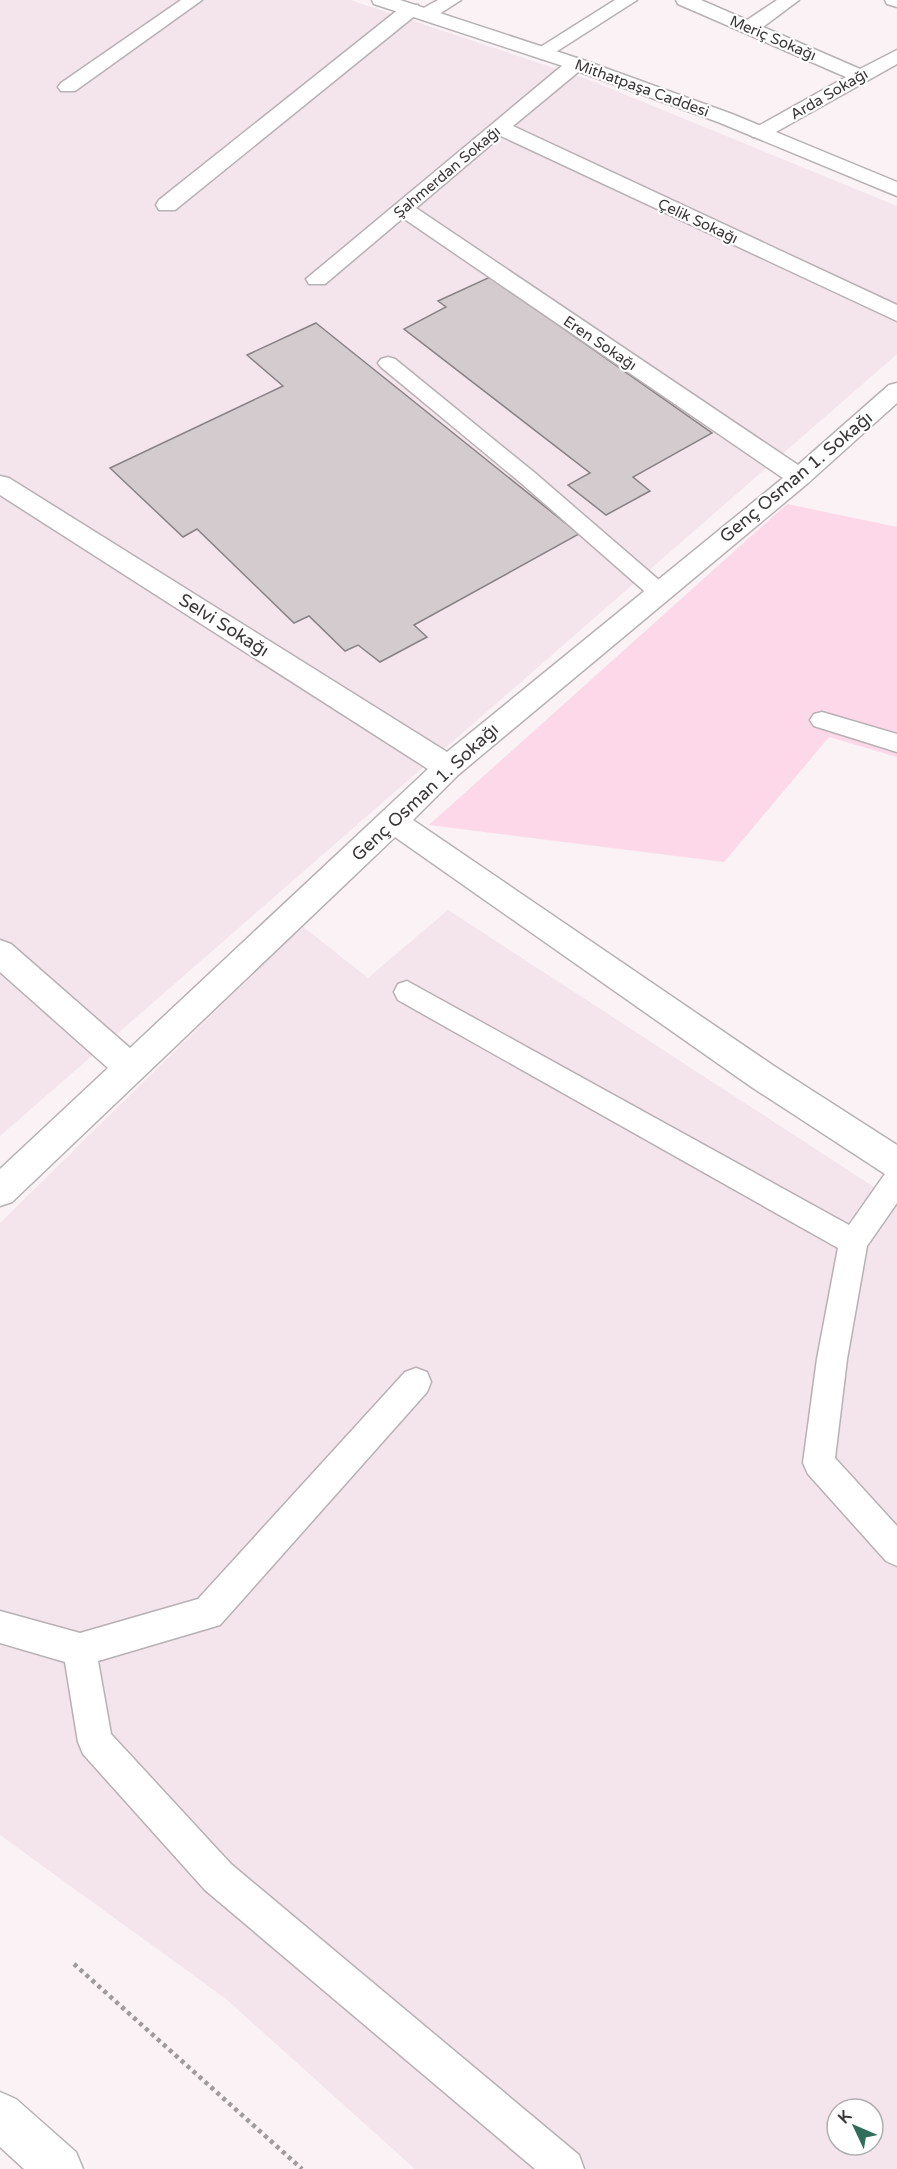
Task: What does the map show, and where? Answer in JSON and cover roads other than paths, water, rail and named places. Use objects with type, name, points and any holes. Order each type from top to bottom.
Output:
[{"type":"street","points":[[68,87],[193,0]]},
{"type":"street","name":"Mithatpaşa Caddesi","points":[[381,0],[576,64],[760,133],[897,190]]},
{"type":"street","points":[[167,205],[419,12],[452,0]]},
{"type":"street","points":[[541,53],[628,0]]},
{"type":"street","name":"Meriç Sokağı","points":[[684,0],[861,76]]},
{"type":"street","points":[[748,28],[790,0]]},
{"type":"street","name":"Arda Sokağı","points":[[760,133],[897,56]]},
{"type":"street","name":"Şahmerdan Sokağı","points":[[317,279],[576,64]]},
{"type":"street","name":"Çelik Sokağı","points":[[500,128],[897,314]]},
{"type":"street","name":"Eren Sokağı","points":[[402,208],[798,477]]},
{"type":"street","name":"Genç Osman 1. Sokağı","points":[[0,1191],[393,821],[448,766],[798,477],[897,390]]},
{"type":"street","name":"Selvi Sokağı","points":[[0,484],[448,766]]},
{"type":"street","points":[[393,821],[752,1069],[897,1163]]},
{"type":"street","points":[[0,953],[130,1068]]},
{"type":"street","points":[[0,2115],[59,2169]]},
{"type":"lane","points":[[388,363],[528,478],[659,592]]},
{"type":"lane","points":[[822,720],[897,743]]},
{"type":"lane","points":[[407,992],[854,1242]]},
{"type":"lane","points":[[897,1180],[854,1242],[832,1359],[819,1463],[897,1550]]},
{"type":"lane","points":[[0,1627],[80,1650],[208,1613],[416,1382]]},
{"type":"lane","points":[[80,1650],[95,1742],[219,1877],[565,2169]]}]
